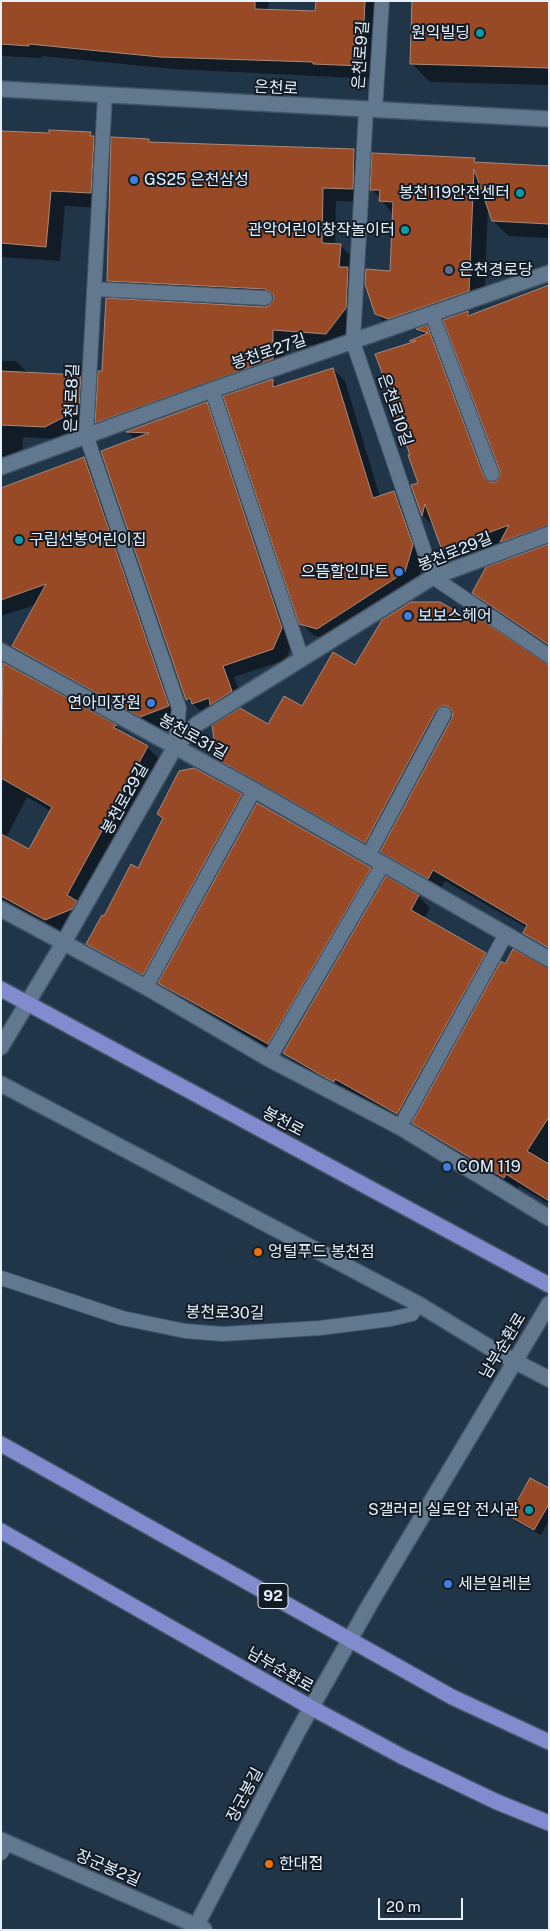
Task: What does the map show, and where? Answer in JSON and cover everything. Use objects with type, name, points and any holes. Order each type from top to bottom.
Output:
[{"type":"main road","name":"봉천로","points":[[1,990],[549,1285]]},
{"type":"main road","name":"92","points":[[1,1444],[452,1697],[549,1742]]},
{"type":"main road","name":"남부순환로","points":[[1,1531],[312,1708],[403,1757],[497,1802],[549,1823]]},
{"type":"street","name":"은천로","points":[[1,89],[549,119]]},
{"type":"street","name":"봉천로27길","points":[[1,467],[212,390],[549,273]]},
{"type":"street","name":"봉천로29길","points":[[27,1003],[64,942],[175,747],[197,724],[433,577],[549,534]]},
{"type":"street","name":"봉천로31길","points":[[1,651],[254,790],[549,959]]},
{"type":"street","points":[[1,909],[146,987],[269,1059],[400,1127],[549,1218]]},
{"type":"street","points":[[1,1046],[27,1003]]},
{"type":"street","points":[[1,1084],[418,1304],[549,1380]]},
{"type":"street","name":"남부순환로","points":[[329,1678],[549,1304]]},
{"type":"street","name":"장군봉길","points":[[198,1928],[329,1678]]},
{"type":"street","name":"장군봉2길","points":[[3,1846],[198,1928]]},
{"type":"lane","name":"은천로9길","points":[[371,110],[382,1]]},
{"type":"lane","name":"은천로8길","points":[[105,96],[86,435],[179,708],[175,747]]},
{"type":"lane","name":"은천로10길","points":[[371,110],[353,342],[433,577]]},
{"type":"lane","points":[[94,289],[265,298]]},
{"type":"lane","points":[[432,314],[492,474]]},
{"type":"lane","points":[[212,390],[302,659]]},
{"type":"lane","points":[[433,577],[549,656]]},
{"type":"lane","points":[[368,856],[444,714]]},
{"type":"lane","points":[[146,987],[254,790]]},
{"type":"lane","points":[[269,1059],[383,864]]},
{"type":"lane","points":[[400,1127],[506,934]]},
{"type":"lane","name":"봉천로30길","points":[[1,1278],[122,1318],[185,1331],[223,1334],[320,1328],[391,1319],[412,1314],[418,1304]]},
{"type":"building","points":[[1,1],[255,1],[255,9],[315,11],[316,1],[365,1],[362,66],[313,64],[313,62],[160,57],[29,44],[29,46],[1,44]]},
{"type":"building","name":"원익빌딩","points":[[412,1],[549,1],[549,68],[410,64]]},
{"type":"building","points":[[49,130],[91,132],[90,136],[94,136],[91,193],[51,191],[46,247],[1,243],[1,131],[49,133]]},
{"type":"building","points":[[111,137],[149,139],[149,142],[354,149],[353,189],[323,188],[322,243],[341,244],[339,267],[348,267],[346,308],[326,334],[273,330],[273,359],[95,423],[98,371],[102,371],[106,298],[265,307],[269,306],[274,299],[273,294],[265,289],[107,281]]},
{"type":"building","points":[[372,153],[475,158],[474,162],[549,166],[549,224],[492,221],[474,169],[469,291],[388,319],[375,314],[365,284],[366,269],[390,271],[393,202],[379,201],[380,190],[370,190]]},
{"type":"building","points":[[549,285],[549,525],[500,542],[509,525],[442,550],[425,504],[422,516],[411,485],[418,483],[394,405],[375,354],[416,341],[409,341],[428,333],[416,329],[427,325],[484,477],[490,482],[496,482],[500,476],[500,471],[443,320],[468,311],[468,316]]},
{"type":"building","points":[[333,368],[373,498],[394,491],[413,545],[405,572],[317,629],[299,624],[223,396],[273,379],[273,387]]},
{"type":"building","points":[[1,371],[81,375],[79,409],[45,427],[1,425]]},
{"type":"building","points":[[207,402],[282,628],[273,649],[223,666],[232,691],[210,705],[209,698],[192,704],[190,698],[186,700],[101,451],[149,433],[126,432]]},
{"type":"building","points":[[84,457],[169,706],[140,717],[12,646],[46,584],[1,600],[1,488]]},
{"type":"building","points":[[549,544],[549,645],[472,593],[486,567]]},
{"type":"building","points":[[411,602],[440,602],[461,614],[464,608],[549,665],[549,948],[523,933],[527,925],[433,870],[428,879],[380,852],[452,718],[453,713],[449,707],[443,705],[436,710],[365,843],[217,759],[212,725],[240,708],[268,724],[284,696],[302,706],[333,652],[355,665],[382,620]]},
{"type":"building","points":[[3,663],[117,725],[113,727],[148,746],[67,895],[77,901],[72,909],[45,920],[1,896],[1,834],[29,849],[52,807],[1,778]]},
{"type":"building","points":[[194,768],[242,794],[143,975],[86,944],[102,915],[104,916],[131,864],[138,868],[163,818],[157,814],[179,771]]},
{"type":"building","points":[[257,803],[371,868],[268,1044],[158,983]]},
{"type":"building","points":[[386,876],[419,895],[411,910],[486,953],[397,1114],[335,1079],[334,1082],[283,1053]]},
{"type":"building","points":[[513,949],[549,968],[549,1117],[527,1151],[549,1164],[549,1201],[506,1174],[504,1178],[412,1123],[501,961],[505,964]]},
{"type":"building","name":"S갤러리 실로암 전시관","points":[[530,1478],[549,1488],[549,1504],[534,1530],[509,1516]]},
{"type":"place","name":"원익빌딩","points":[[480,33]]},
{"type":"place","name":"GS25 은천삼성","points":[[134,180]]},
{"type":"place","name":"봉천119안전센터","points":[[520,193]]},
{"type":"place","name":"관악어린이창작놀이터","points":[[405,230]]},
{"type":"place","name":"은천경로당","points":[[449,270]]},
{"type":"place","name":"구립선봉어린이집","points":[[19,540]]},
{"type":"place","name":"으뜸할인마트","points":[[399,572]]},
{"type":"place","name":"보보스헤어","points":[[408,616]]},
{"type":"place","name":"연아미장원","points":[[151,703]]},
{"type":"place","name":"COM 119","points":[[447,1167]]},
{"type":"place","name":"엉털푸드 봉천점","points":[[258,1252]]},
{"type":"place","name":"S갤러리 실로암 전시관","points":[[529,1510]]},
{"type":"place","name":"세븐일레븐","points":[[448,1584]]},
{"type":"place","name":"한대접","points":[[269,1864]]}]
